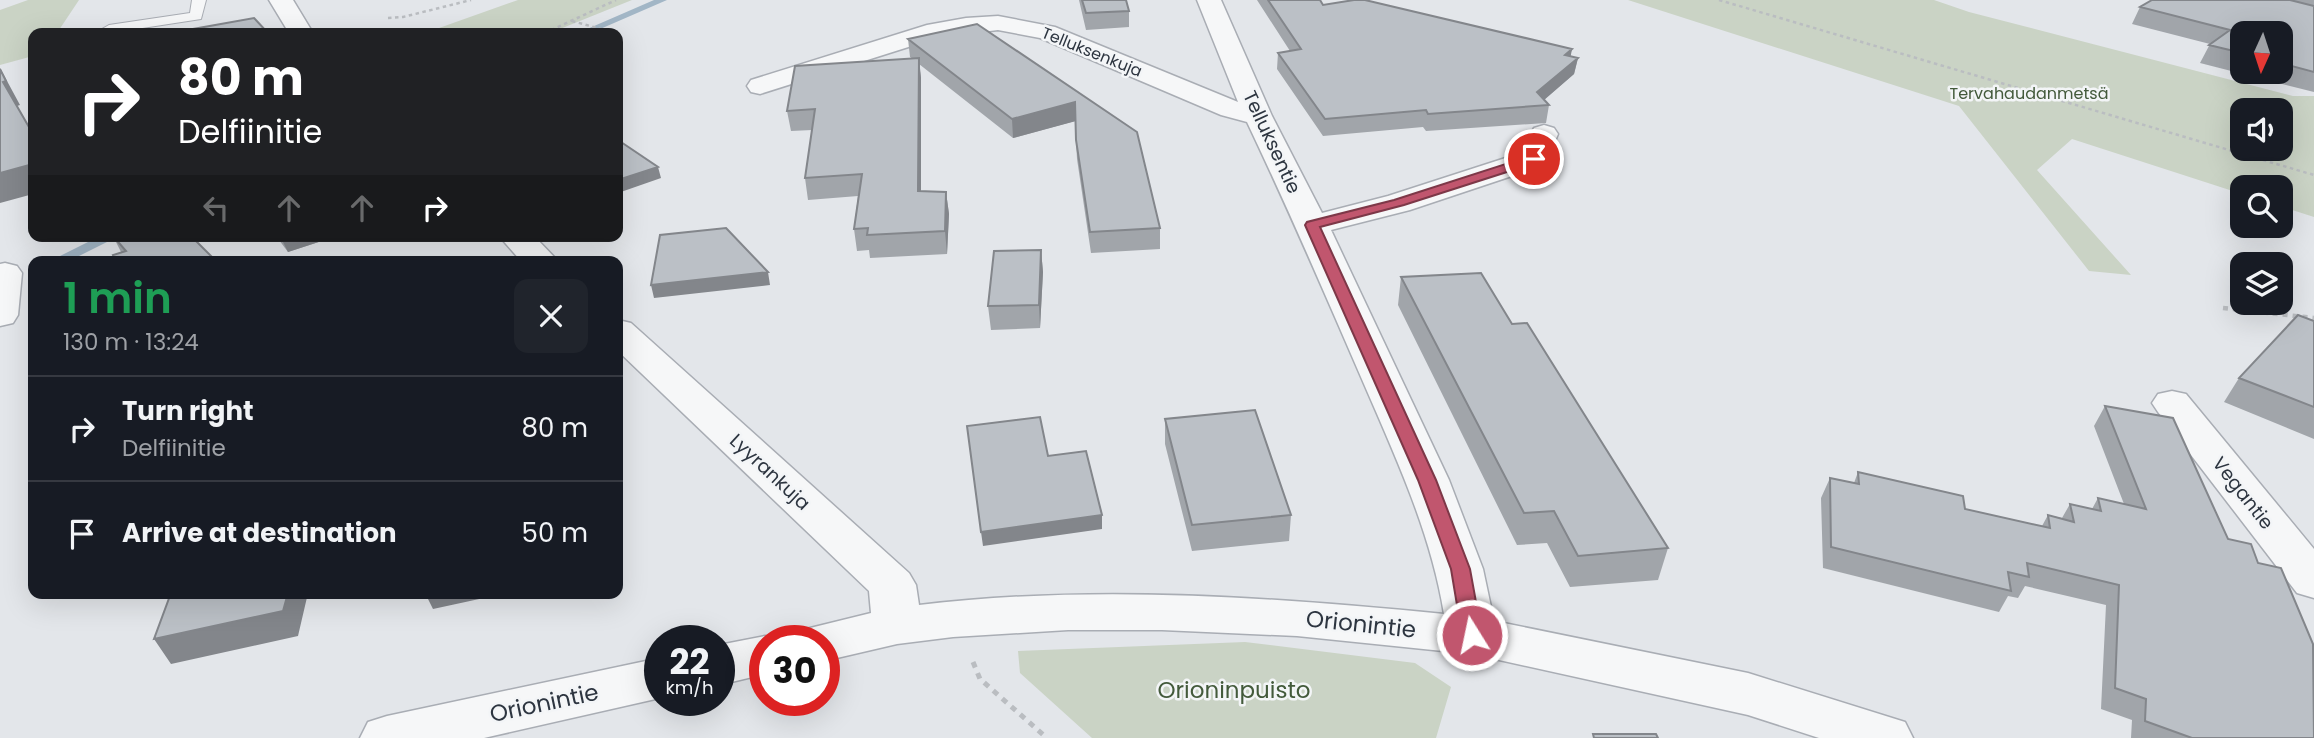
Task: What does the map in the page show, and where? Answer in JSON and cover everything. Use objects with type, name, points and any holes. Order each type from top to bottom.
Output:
[{"type":"street","points":[[281,0],[297,28]]},
{"type":"street","name":"Telluksentie","points":[[1209,0],[1258,116],[1312,225],[1427,480],[1460,569],[1472,635]]},
{"type":"street","name":"Telluksenkuja","points":[[760,86],[936,30],[966,24],[998,23],[1046,32],[1231,109],[1258,116]]},
{"type":"street","points":[[1312,225],[1399,203],[1534,159],[1544,134]]},
{"type":"street","points":[[521,242],[536,256]]},
{"type":"street","points":[[0,315],[5,273]]},
{"type":"street","name":"Lyyrankuja","points":[[623,336],[892,585],[897,626]]},
{"type":"street","name":"Vegantie","points":[[2172,403],[2314,581]]},
{"type":"street","name":"Orionintie","points":[[840,638],[897,626],[953,619],[1068,612],[1162,612],[1297,618],[1472,635],[1748,694],[1886,738]]},
{"type":"street","name":"Orionintie","points":[[387,738],[644,682]]},
{"type":"lane","points":[[116,28],[196,16],[199,0]]},
{"type":"path","points":[[388,18],[403,17],[471,0]]},
{"type":"path","points":[[556,28],[615,0]]},
{"type":"path","points":[[1720,0],[2314,175]]},
{"type":"path","points":[[571,21],[598,28]]},
{"type":"path","points":[[2223,308],[2314,318]]},
{"type":"path","points":[[953,619],[981,679],[1047,738]]},
{"type":"green space","points":[[28,0],[79,0],[60,28],[28,28],[28,57],[0,65],[0,10]]},
{"type":"green space","points":[[518,0],[632,0],[562,28],[439,28]]},
{"type":"green space","name":"Tervahaudanmetsä","points":[[1628,0],[1934,0],[1969,12],[2230,80],[2230,84],[2247,84],[2293,96],[2314,96],[2314,217],[2293,210],[2293,175],[2230,175],[2230,190],[2072,139],[2037,170],[2131,275],[2089,271],[1959,106]]},
{"type":"green space","name":"Orioninpuisto","points":[[1245,642],[1415,663],[1451,687],[1436,738],[1092,738],[1020,673],[1018,651]]},
{"type":"building","points":[[1082,0],[1126,0],[1129,11],[1086,13]]},
{"type":"building","points":[[1268,0],[1320,0],[1323,5],[1365,0],[1572,49],[1565,55],[1578,58],[1537,92],[1549,105],[1428,114],[1426,110],[1325,119],[1278,53],[1301,49]]},
{"type":"building","points":[[2152,0],[2290,0],[2314,6],[2314,72],[2293,66],[2293,21],[2230,21],[2230,30],[2140,7]]},
{"type":"building","points":[[254,18],[263,28],[199,28]]},
{"type":"building","points":[[977,24],[1137,132],[1160,228],[1090,232],[1076,140],[1075,102],[1012,119],[908,39]]},
{"type":"building","points":[[2230,30],[2230,50],[2209,45]]},
{"type":"building","points":[[919,58],[918,191],[946,192],[945,231],[867,235],[868,228],[854,229],[862,174],[805,178],[815,109],[787,111],[795,66]]},
{"type":"building","points":[[0,69],[6,81],[3,82],[28,125],[28,165],[0,173]]},
{"type":"building","points":[[623,143],[658,167],[623,178]]},
{"type":"building","points":[[726,228],[768,272],[651,285],[660,235]]},
{"type":"building","points":[[118,242],[197,242],[211,256],[113,255],[126,251]]},
{"type":"building","points":[[1041,250],[1039,305],[988,306],[994,251]]},
{"type":"building","points":[[1481,273],[1512,324],[1527,323],[1668,548],[1578,556],[1554,511],[1524,513],[1401,277]]},
{"type":"building","points":[[2298,315],[2314,321],[2314,407],[2239,378]]},
{"type":"building","points":[[2105,406],[2173,418],[2228,539],[2251,544],[2258,563],[2281,568],[2313,644],[2314,738],[2192,738],[2145,721],[2146,699],[2115,688],[2119,585],[2027,563],[2029,577],[2008,572],[2011,591],[1831,547],[1830,478],[1859,484],[1858,472],[1963,496],[1965,509],[2050,528],[2048,515],[2074,522],[2070,504],[2101,511],[2098,498],[2146,509]]},
{"type":"building","points":[[1255,410],[1291,515],[1192,525],[1165,419]]},
{"type":"building","points":[[1040,417],[1048,456],[1086,451],[1102,515],[981,532],[967,426]]},
{"type":"building","points":[[169,599],[286,599],[283,611],[154,639]]},
{"type":"building","points":[[1593,734],[1656,734],[1658,738],[1594,738]]},
{"type":"waterway","points":[[595,28],[662,0]]},
{"type":"waterway","points":[[68,256],[99,242]]},
{"type":"route","points":[[1472,635],[1460,569],[1427,480],[1312,225],[1399,203],[1534,159]]}]
